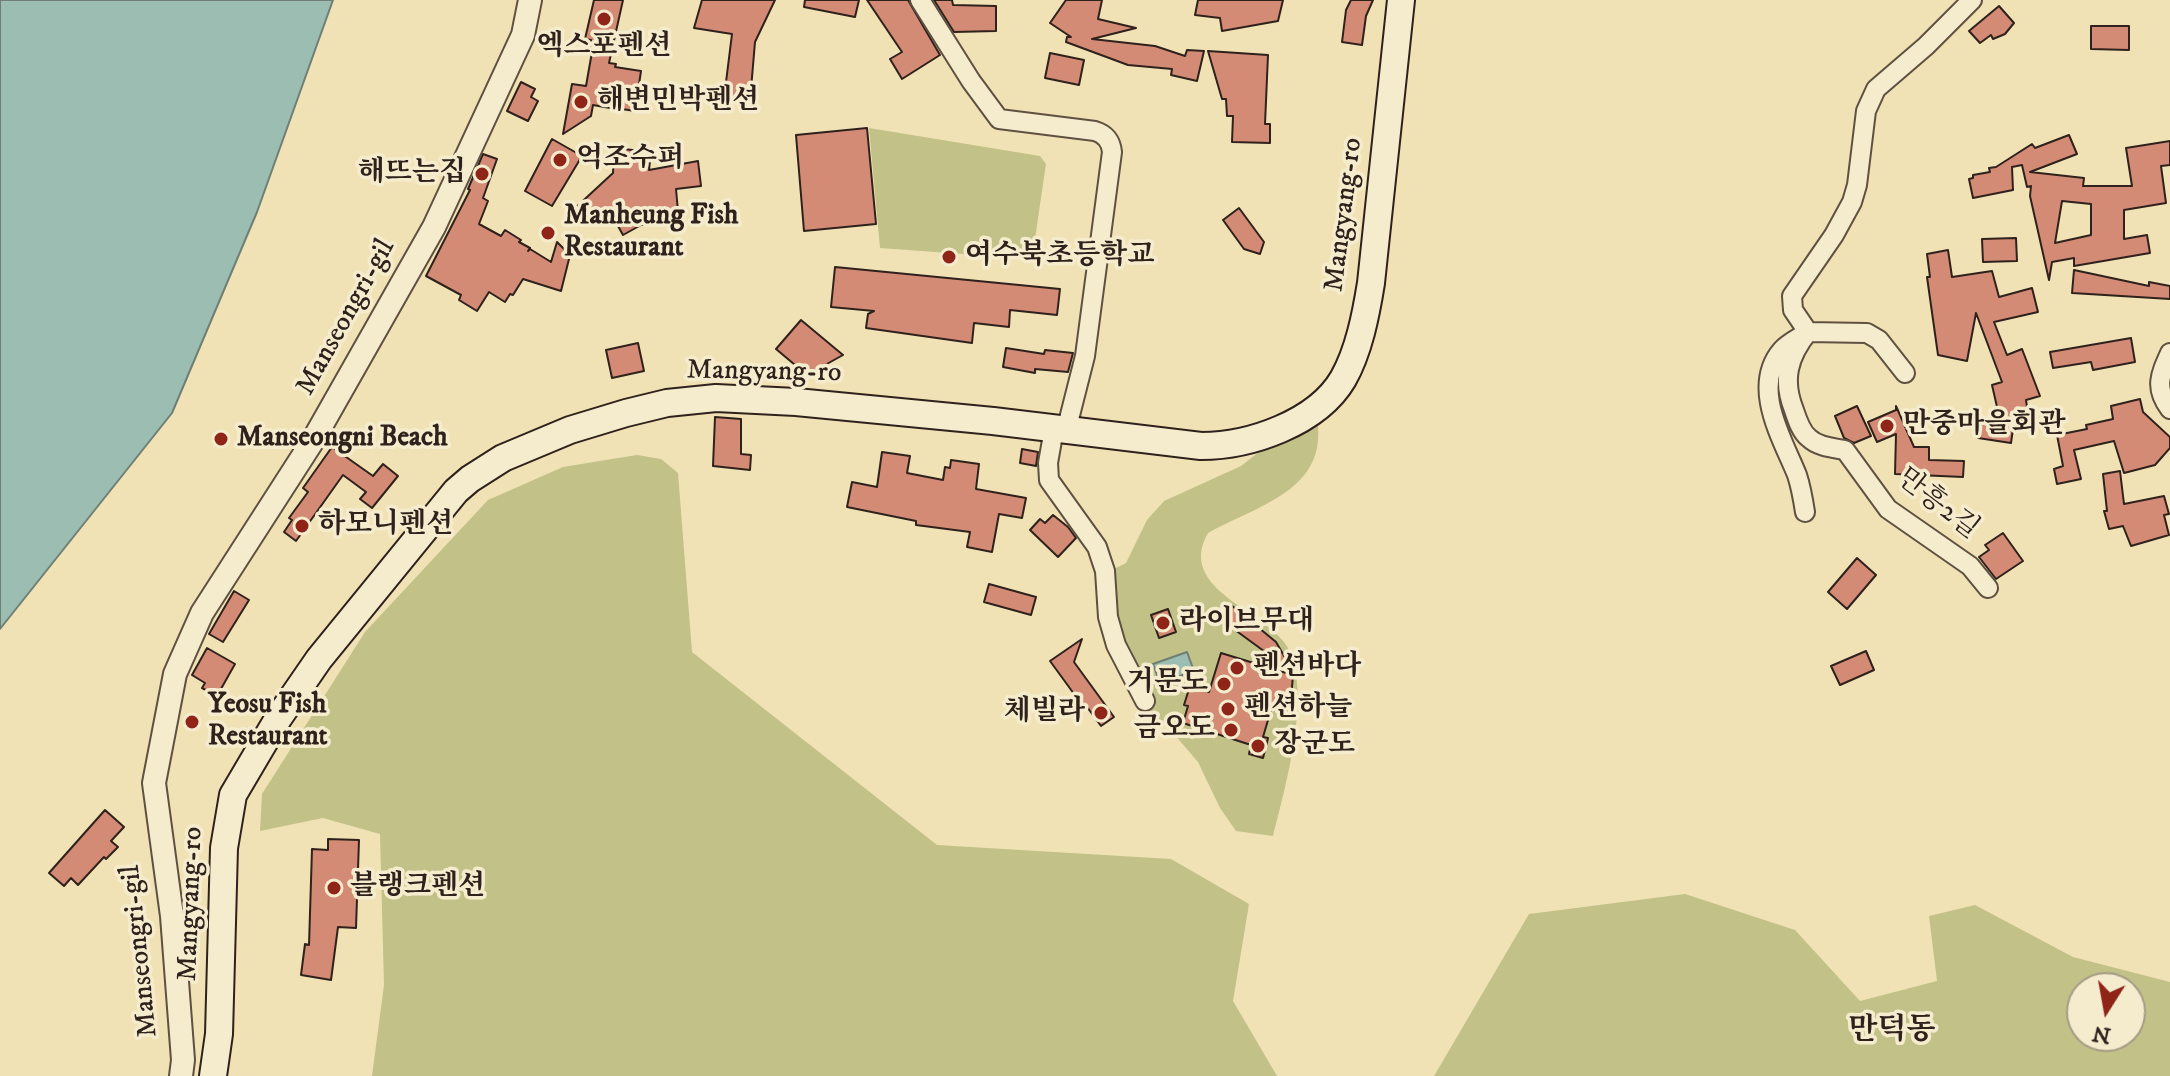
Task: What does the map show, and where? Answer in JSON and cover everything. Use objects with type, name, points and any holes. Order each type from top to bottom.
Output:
[{"type":"main road","name":"Mangyang-ro","points":[[213,1076],[219,1034],[224,848],[233,795],[279,717],[319,659],[446,501],[470,479],[503,458],[570,430],[667,403],[716,398],[796,402],[1191,445],[1221,445],[1266,433],[1293,421],[1320,404],[1334,390],[1342,380],[1354,352],[1371,283],[1401,0]]},
{"type":"street","name":"Manseongri-gil","points":[[181,1076],[183,1060],[172,916],[154,783],[175,674],[202,613],[312,442],[434,227],[523,35],[530,0]]},
{"type":"street","points":[[920,0],[999,119],[1095,131],[1110,143],[1112,152],[1085,356],[1048,463],[1049,480],[1097,547],[1105,571],[1108,617],[1116,645],[1145,701]]},
{"type":"street","points":[[1808,332],[1793,310],[1792,296],[1834,235],[1852,202],[1857,185],[1864,119],[1871,97],[1972,0]]},
{"type":"street","points":[[1805,512],[1797,475],[1775,429],[1770,387],[1776,360],[1782,349],[1808,332],[1867,333],[1879,340],[1905,373]]},
{"type":"street","name":"만흥2길","points":[[1808,332],[1795,349],[1787,376],[1790,400],[1803,431],[1809,439],[1820,444],[1845,450],[1888,509],[1970,566],[1988,588]]},
{"type":"street","points":[[2170,353],[2157,381],[2170,409]]},
{"type":"green space","points":[[869,128],[1040,156],[1046,164],[1032,259],[880,248]]},
{"type":"green space","points":[[1315,408],[1318,435],[1314,457],[1304,475],[1271,502],[1208,533],[1201,553],[1204,570],[1214,585],[1277,635],[1288,648],[1295,667],[1297,715],[1294,742],[1273,836],[1236,831],[1220,808],[1198,762],[1168,727],[1154,716],[1130,675],[1116,645],[1112,570],[1126,563],[1147,520],[1164,501],[1241,466]]},
{"type":"green space","points":[[637,455],[661,459],[678,473],[692,652],[937,845],[1171,859],[1249,904],[1233,1001],[1277,1076],[372,1076],[384,985],[380,834],[323,818],[260,831],[262,794],[365,632],[488,500],[563,467]]},
{"type":"green space","points":[[1685,894],[1795,930],[1860,1001],[1937,981],[1929,916],[1975,905],[2073,957],[2131,972],[2066,972],[2066,1052],[2146,1052],[2146,976],[2170,982],[2170,1076],[1434,1076],[1529,914]]},
{"type":"water","points":[[0,0],[333,0],[257,212],[172,413],[0,629]]},
{"type":"water","points":[[1187,652],[1194,671],[1160,683],[1153,664]]},
{"type":"building","points":[[594,0],[623,0],[609,63],[616,64],[615,67],[641,71],[635,111],[615,108],[615,98],[610,108],[593,105],[591,116],[563,134],[572,84],[586,86],[592,52],[589,51],[591,40],[585,39]]},
{"type":"building","points":[[702,0],[775,0],[755,42],[750,101],[724,98],[732,34],[694,28]]},
{"type":"building","points":[[805,0],[859,0],[855,17],[804,7]]},
{"type":"building","points":[[867,0],[908,0],[940,55],[902,79],[890,59],[902,52]]},
{"type":"building","points":[[934,0],[952,0],[953,5],[996,6],[996,31],[954,32]]},
{"type":"building","points":[[1066,0],[1102,0],[1098,19],[1136,28],[1092,39],[1155,46],[1185,56],[1187,50],[1204,51],[1197,81],[1171,75],[1172,69],[1128,65],[1066,42],[1067,37],[1071,37],[1050,23]]},
{"type":"building","points":[[1198,0],[1283,0],[1278,21],[1222,31],[1220,18],[1195,15]]},
{"type":"building","points":[[1351,0],[1373,0],[1366,16],[1362,45],[1342,42],[1346,10]]},
{"type":"building","points":[[1999,6],[2014,23],[2005,34],[1993,39],[1991,35],[1980,43],[1969,31]]},
{"type":"building","points":[[2091,26],[2129,26],[2129,50],[2091,49]]},
{"type":"building","points":[[1208,51],[1268,55],[1265,124],[1270,124],[1270,143],[1232,142],[1233,116],[1227,116],[1226,99],[1222,99]]},
{"type":"building","points":[[1050,53],[1084,60],[1079,85],[1045,78]]},
{"type":"building","points":[[521,82],[535,89],[531,97],[538,101],[528,121],[507,111]]},
{"type":"building","points":[[867,128],[876,224],[804,231],[796,135]]},
{"type":"building","points":[[2069,135],[2077,154],[2030,172],[2084,178],[2083,186],[2132,186],[2126,148],[2170,141],[2170,165],[2161,166],[2166,203],[2124,210],[2124,239],[2147,235],[2150,253],[2074,266],[2074,258],[2052,262],[2049,280],[2030,196],[2031,186],[2027,187],[2022,165],[2012,167],[2013,190],[1973,198],[1969,179],[1973,175],[1990,172],[1989,168],[1996,167],[2032,144],[2035,148]],"holes":[[[2062,201],[2091,204],[2091,235],[2055,243]]]},
{"type":"building","points":[[552,139],[582,156],[552,206],[525,191]]},
{"type":"building","points":[[614,148],[651,152],[649,170],[698,161],[701,186],[676,189],[679,222],[641,225],[623,235],[608,208],[586,225],[573,210],[613,173]]},
{"type":"building","points":[[483,154],[497,159],[483,198],[488,201],[479,224],[501,236],[505,230],[530,248],[528,251],[530,249],[551,262],[557,242],[570,255],[561,291],[523,279],[505,302],[489,292],[477,311],[459,300],[461,295],[426,276],[470,190]]},
{"type":"building","points":[[1239,208],[1264,242],[1260,254],[1244,249],[1223,220]]},
{"type":"building","points":[[2016,238],[2017,261],[1983,262],[1982,239]]},
{"type":"building","points":[[1948,250],[1952,277],[1992,271],[1999,297],[2032,288],[2038,312],[1994,322],[2007,355],[2022,349],[2040,396],[2026,400],[2030,427],[2013,429],[2011,443],[1978,438],[1980,417],[2000,420],[1992,385],[2002,382],[1976,313],[1967,361],[1938,355],[1927,277],[1930,277],[1927,254]]},
{"type":"building","points":[[835,267],[1060,289],[1057,315],[1010,310],[1009,327],[974,323],[972,343],[866,328],[868,314],[874,311],[831,307]]},
{"type":"building","points":[[2074,270],[2149,286],[2149,282],[2170,286],[2170,299],[2072,293]]},
{"type":"building","points":[[801,320],[843,355],[807,375],[776,349]]},
{"type":"building","points":[[2131,338],[2135,362],[2093,370],[2091,362],[2053,368],[2050,352]]},
{"type":"building","points":[[638,343],[644,371],[612,378],[606,350]]},
{"type":"building","points":[[1006,348],[1044,354],[1045,350],[1073,353],[1068,372],[1035,369],[1035,373],[1003,367]]},
{"type":"building","points":[[2140,399],[2143,412],[2170,437],[2170,448],[2155,465],[2124,473],[2114,441],[2074,450],[2081,479],[2057,484],[2054,469],[2063,466],[2057,435],[2087,429],[2086,425],[2113,419],[2111,406]]},
{"type":"building","points":[[1857,406],[1871,436],[1854,443],[1844,438],[1835,416]]},
{"type":"building","points":[[1896,406],[1914,447],[1929,447],[1929,460],[1964,461],[1963,477],[1895,474],[1896,434],[1877,442],[1868,422],[1896,410]]},
{"type":"building","points":[[715,417],[741,419],[741,454],[751,455],[750,470],[713,466]]},
{"type":"building","points":[[332,447],[373,476],[383,464],[398,476],[372,508],[360,499],[366,492],[343,475],[296,541],[284,532],[292,520],[289,518],[308,492],[303,488]]},
{"type":"building","points":[[1022,449],[1038,452],[1036,466],[1020,463]]},
{"type":"building","points":[[882,452],[910,456],[907,473],[943,480],[945,467],[950,468],[951,460],[979,464],[976,489],[1026,498],[1022,518],[999,514],[992,552],[967,547],[970,532],[916,525],[916,521],[847,507],[852,482],[877,487]]},
{"type":"building","points":[[2120,471],[2124,504],[2164,496],[2169,514],[2164,515],[2169,535],[2131,546],[2123,526],[2109,529],[2104,511],[2107,511],[2103,474]]},
{"type":"building","points":[[1053,515],[1076,538],[1058,557],[1030,530],[1040,519],[1045,523]]},
{"type":"building","points":[[2003,533],[2023,561],[1996,579],[1979,557],[1989,550],[1985,545]]},
{"type":"building","points":[[1857,558],[1876,575],[1847,609],[1828,592]]},
{"type":"building","points":[[989,584],[1036,597],[1031,615],[984,602]]},
{"type":"building","points":[[234,591],[249,600],[223,642],[209,634]]},
{"type":"building","points":[[1231,605],[1276,642],[1294,673],[1220,619]]},
{"type":"building","name":"라이브무대","points":[[1168,609],[1176,632],[1159,638],[1151,615]]},
{"type":"building","points":[[1082,639],[1074,662],[1114,717],[1101,726],[1050,661]]},
{"type":"building","points":[[207,648],[235,664],[217,696],[202,688],[205,683],[192,675]]},
{"type":"building","points":[[1866,651],[1874,670],[1840,685],[1831,666]]},
{"type":"building","points":[[1221,653],[1293,675],[1291,714],[1271,710],[1263,737],[1268,738],[1263,758],[1249,754],[1251,745],[1183,723],[1190,686],[1209,692]]},
{"type":"building","points":[[105,810],[124,827],[111,841],[118,847],[78,885],[71,878],[64,886],[49,873]]},
{"type":"building","name":"블랭크펜션","points":[[328,839],[359,840],[356,928],[338,927],[331,980],[301,975],[305,944],[309,945],[312,849],[328,850]]},
{"type":"place","name":"엑스포펜션","points":[[604,19]]},
{"type":"place","name":"해변민박펜션","points":[[581,102]]},
{"type":"place","name":"억조수퍼","points":[[560,160]]},
{"type":"place","name":"해뜨는집","points":[[482,174]]},
{"type":"place","name":"Manheung Fish Restaurant","points":[[548,233]]},
{"type":"place","name":"여수북초등학교","points":[[949,257]]},
{"type":"place","name":"만중마을회관","points":[[1887,426]]},
{"type":"place","name":"Manseongni Beach","points":[[221,439]]},
{"type":"place","name":"하모니펜션","points":[[302,526]]},
{"type":"place","name":"라이브무대","points":[[1163,623]]},
{"type":"place","name":"펜션바다","points":[[1237,668]]},
{"type":"place","name":"거문도","points":[[1224,684]]},
{"type":"place","name":"펜션하늘","points":[[1228,709]]},
{"type":"place","name":"체빌라","points":[[1101,713]]},
{"type":"place","name":"Yeosu Fish Restaurant","points":[[192,722]]},
{"type":"place","name":"금오도","points":[[1231,730]]},
{"type":"place","name":"장군도","points":[[1258,746]]},
{"type":"place","name":"블랭크펜션","points":[[334,888]]},
{"type":"district","name":"만덕동","points":[[1892,1032]]}]
